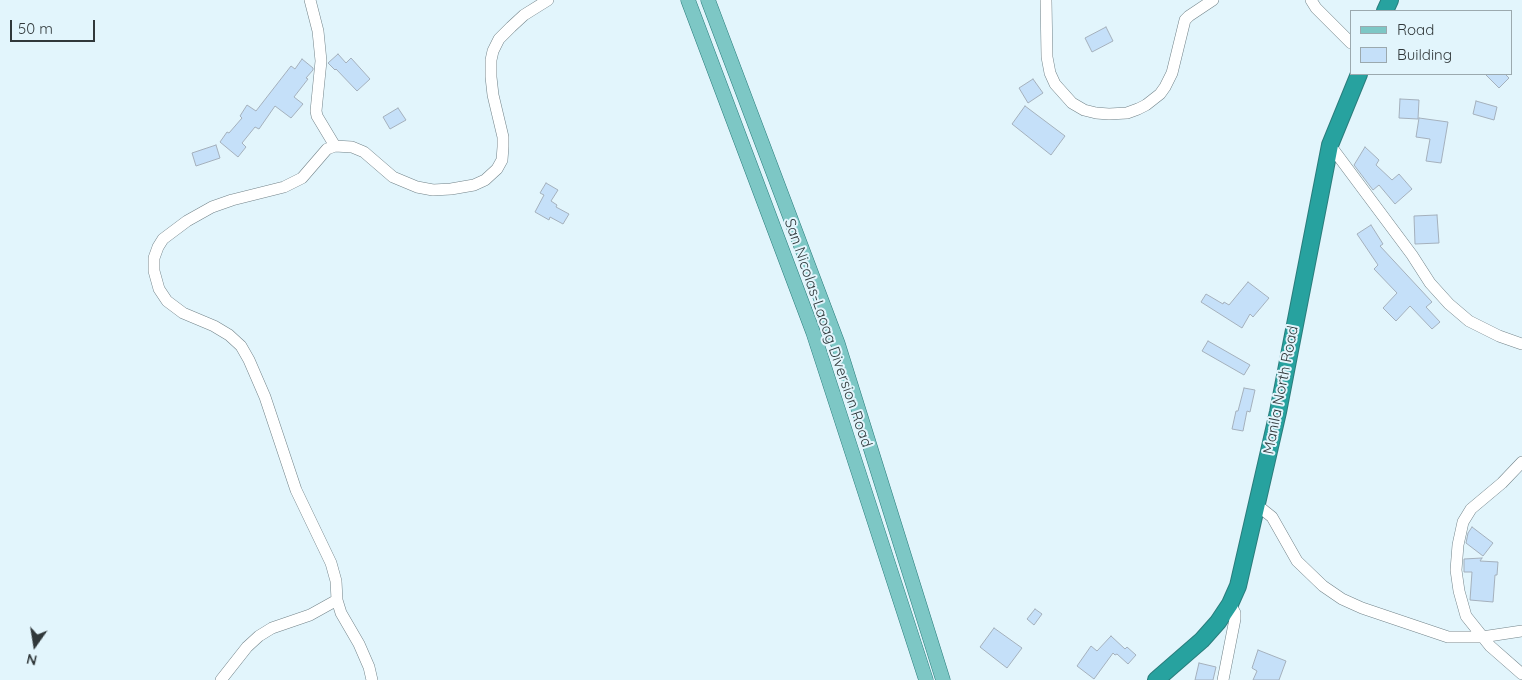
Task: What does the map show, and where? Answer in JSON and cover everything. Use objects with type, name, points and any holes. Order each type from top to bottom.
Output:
[{"type":"highway","name":"Manila North Road","points":[[1156,680],[1202,640],[1218,622],[1230,604],[1238,586],[1278,412],[1330,145],[1359,75]]},
{"type":"main road","name":"San Nicolas-Laoag Diversion Road","points":[[688,0],[813,332],[926,680]]},
{"type":"main road","name":"San Nicolas-Laoag Diversion Road","points":[[708,0],[838,344],[942,680]]},
{"type":"street","points":[[310,0],[318,31],[321,61],[316,111],[317,116],[335,146]]},
{"type":"street","points":[[372,680],[365,659],[337,600],[336,581],[331,563],[322,548],[296,490],[265,397],[249,360],[241,346],[229,335],[214,326],[183,313],[167,302],[154,271],[154,258],[163,239],[187,220],[212,207],[284,187],[302,178],[327,149],[335,146],[352,147],[364,152],[393,177],[417,187],[433,190],[451,189],[474,185],[485,180],[497,169],[502,160],[503,147],[503,137],[493,95],[491,77],[492,51],[498,39],[517,21],[548,0]]},
{"type":"street","points":[[1046,0],[1047,57],[1050,73],[1055,84],[1072,103],[1084,110],[1109,114],[1127,113],[1138,109],[1160,94],[1172,73],[1185,20],[1213,0]]},
{"type":"street","points":[[1311,0],[1316,8],[1350,42]]},
{"type":"street","points":[[1330,145],[1430,282],[1449,304],[1470,320],[1499,336],[1522,344]]},
{"type":"street","points":[[1522,462],[1502,483],[1471,509],[1463,522],[1458,545],[1456,570],[1458,591],[1466,616],[1490,646],[1522,674]]},
{"type":"street","points":[[1257,504],[1272,517],[1297,561],[1332,594],[1362,608],[1435,634],[1454,638],[1522,631]]},
{"type":"street","points":[[221,680],[247,648],[260,636],[272,628],[310,615],[337,600]]},
{"type":"street","points":[[1223,680],[1235,619],[1235,613],[1230,604]]},
{"type":"building","points":[[1106,27],[1113,41],[1092,52],[1085,38]]},
{"type":"building","points":[[338,54],[346,63],[351,58],[370,79],[357,91],[328,63]]},
{"type":"building","points":[[302,59],[313,68],[306,78],[308,79],[294,97],[303,104],[291,118],[275,106],[259,129],[255,127],[242,143],[246,147],[238,157],[220,142],[227,132],[229,133],[242,118],[240,116],[247,105],[256,111],[291,66],[295,69]]},
{"type":"building","points":[[1486,75],[1506,75],[1509,78],[1499,88]]},
{"type":"building","points":[[1033,79],[1043,93],[1028,103],[1019,88]]},
{"type":"building","points":[[1400,99],[1419,100],[1418,119],[1399,118]]},
{"type":"building","points":[[1476,101],[1497,107],[1494,120],[1473,114]]},
{"type":"building","points":[[1025,106],[1065,136],[1051,155],[1012,124]]},
{"type":"building","points":[[398,108],[406,120],[390,129],[383,117]]},
{"type":"building","points":[[1419,118],[1448,122],[1441,163],[1426,161],[1430,139],[1416,137]]},
{"type":"building","points":[[216,145],[220,158],[196,166],[192,153]]},
{"type":"building","points":[[1365,147],[1379,160],[1376,165],[1392,180],[1399,174],[1412,189],[1395,204],[1379,185],[1373,190],[1354,165]]},
{"type":"building","points":[[546,183],[558,190],[551,201],[557,205],[556,207],[569,214],[563,224],[550,217],[549,220],[535,212],[544,195],[540,193]]},
{"type":"building","points":[[1437,215],[1439,243],[1415,244],[1414,216]]},
{"type":"building","points":[[1371,225],[1383,244],[1380,246],[1432,302],[1426,307],[1440,322],[1432,329],[1410,306],[1396,321],[1383,308],[1397,293],[1374,269],[1378,265],[1357,234]]},
{"type":"building","points":[[1248,282],[1269,298],[1253,317],[1250,314],[1242,328],[1201,302],[1206,294],[1223,304],[1224,302],[1229,305]]},
{"type":"building","points":[[1208,341],[1250,365],[1244,375],[1202,351]]},
{"type":"building","points":[[1244,388],[1255,390],[1250,412],[1247,411],[1243,431],[1232,429]]},
{"type":"building","points":[[1472,527],[1493,543],[1483,556],[1466,543],[1468,533]]},
{"type":"building","points":[[1482,558],[1480,561],[1498,562],[1493,602],[1470,600],[1472,572],[1464,572],[1464,559]]},
{"type":"building","points":[[1035,609],[1042,614],[1034,625],[1027,619]]},
{"type":"building","points":[[994,628],[1022,648],[1007,668],[980,647]]},
{"type":"building","points":[[1111,636],[1125,649],[1127,647],[1136,655],[1128,664],[1117,654],[1113,653],[1094,679],[1077,666],[1091,646],[1097,651]]},
{"type":"building","points":[[1258,650],[1286,661],[1279,680],[1253,680],[1257,671],[1252,668]]},
{"type":"building","points":[[1199,663],[1216,667],[1213,680],[1195,680]]}]
